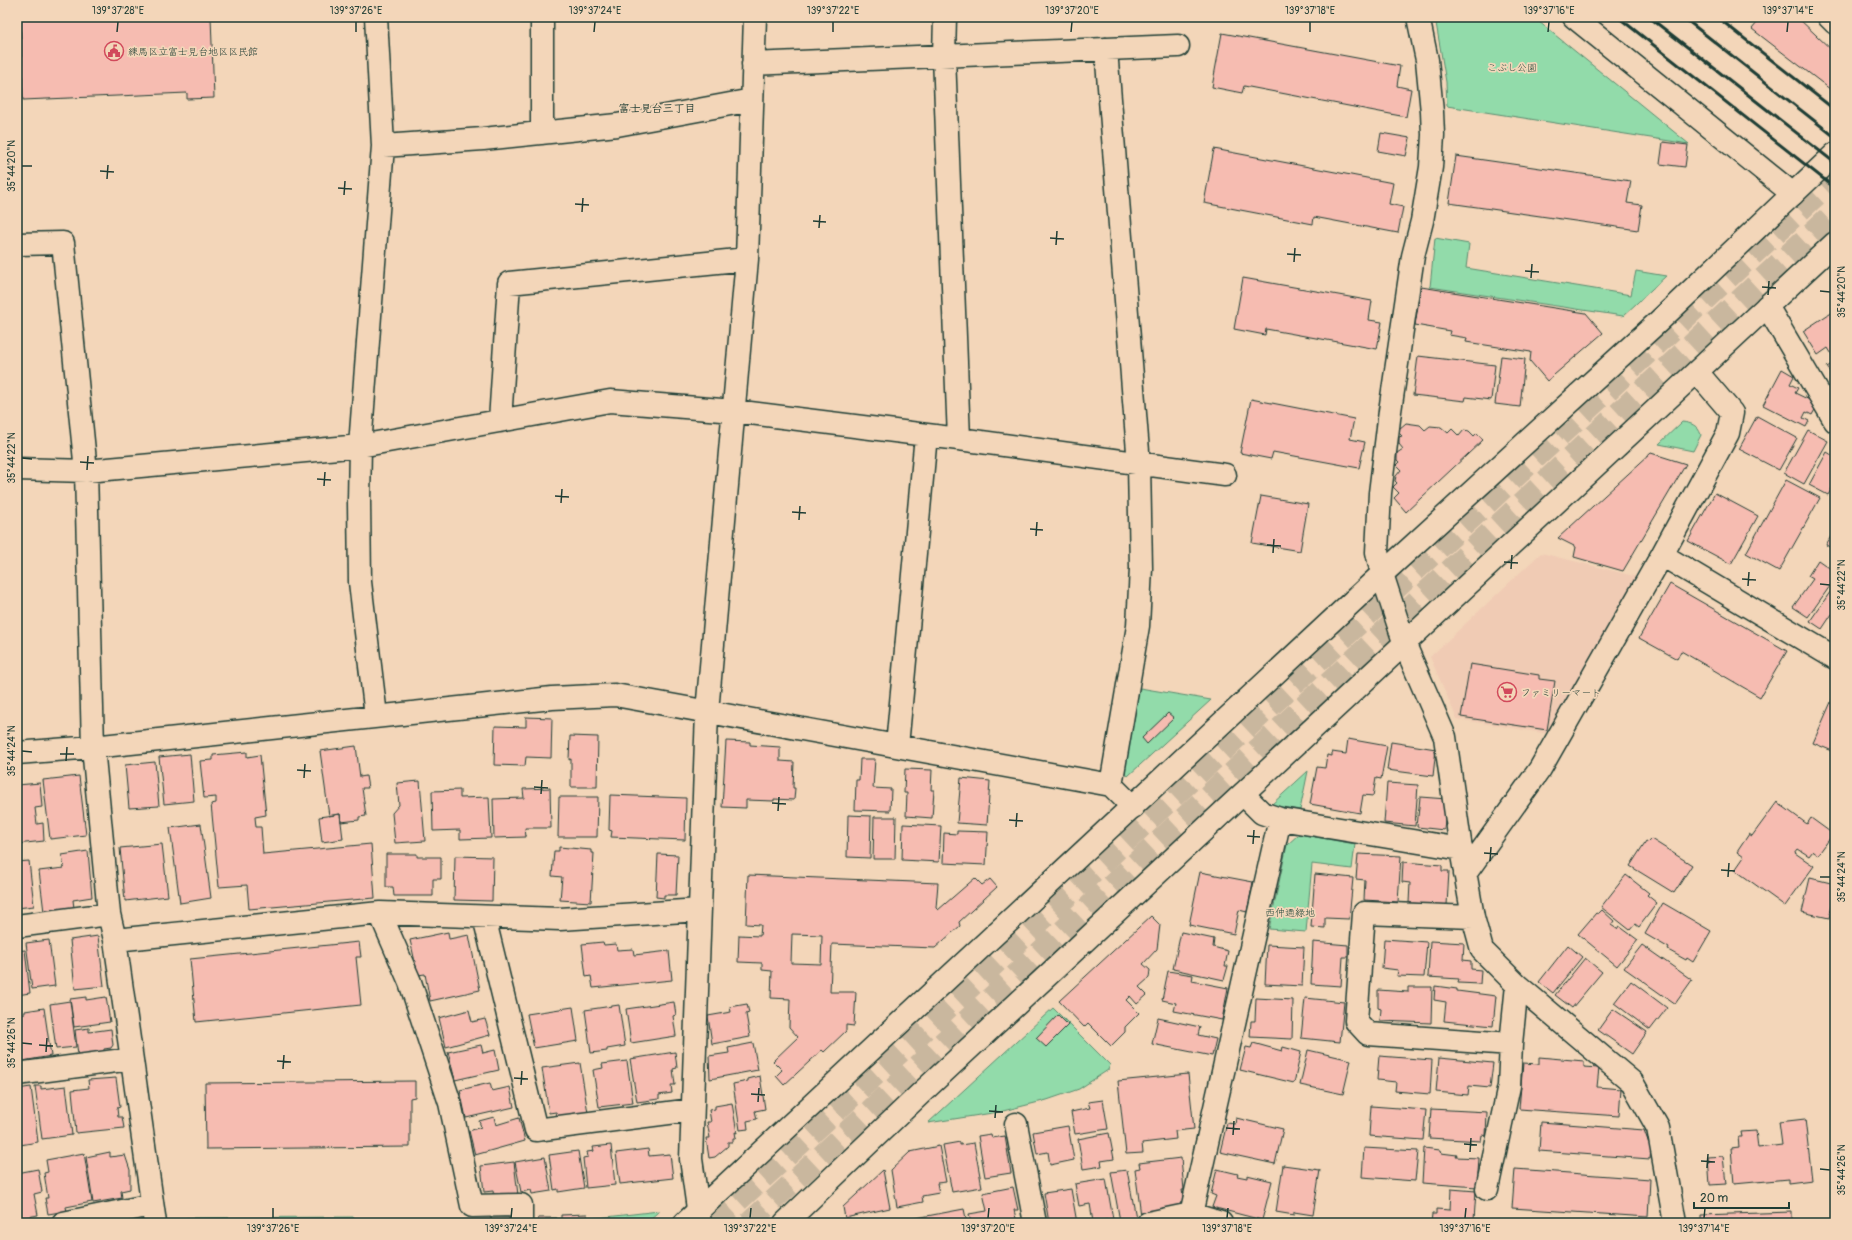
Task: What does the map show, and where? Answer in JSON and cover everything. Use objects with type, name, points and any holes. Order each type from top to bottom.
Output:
[{"type":"street","points":[[376,17],[383,146],[360,446],[360,582],[376,716]]},
{"type":"street","points":[[542,17],[542,133]]},
{"type":"street","points":[[695,1219],[691,1159],[692,1110],[707,712],[747,259],[755,17]]},
{"type":"street","points":[[945,17],[944,56],[959,439]]},
{"type":"street","points":[[1418,17],[1427,60],[1432,112],[1433,135],[1431,167],[1422,221],[1412,256],[1384,456],[1380,494],[1377,552],[1382,574],[1405,645],[1445,737],[1465,874],[1473,917],[1482,950],[1516,985],[1632,1082],[1658,1128],[1675,1223]]},
{"type":"street","points":[[1574,17],[1793,194]]},
{"type":"street","points":[[1829,17],[1835,23]]},
{"type":"street","points":[[753,64],[1178,46]]},
{"type":"street","points":[[1106,49],[1139,464],[1141,568],[1138,626],[1111,785]]},
{"type":"street","points":[[383,146],[542,133],[617,125],[752,100]]},
{"type":"street","points":[[695,1219],[1382,574],[1658,322],[1835,154]]},
{"type":"street","points":[[17,244],[63,243],[86,471],[93,747],[108,914],[115,940],[153,1214],[63,1223]]},
{"type":"street","points":[[788,1222],[919,1095],[1835,244]]},
{"type":"street","points":[[500,421],[509,283],[747,259]]},
{"type":"street","points":[[1767,306],[1835,421]]},
{"type":"street","points":[[1465,874],[1540,768],[1662,555],[1728,432],[1732,413],[1697,372]]},
{"type":"street","points":[[17,469],[86,471],[360,446],[610,401],[734,411],[959,439],[1225,475]]},
{"type":"street","points":[[897,746],[926,435]]},
{"type":"street","points":[[1662,555],[1835,658]]},
{"type":"street","points":[[17,753],[93,747],[552,698],[615,695],[1111,785],[1133,808]]},
{"type":"street","points":[[1244,794],[1262,813],[1280,819],[1461,849]]},
{"type":"street","points":[[1191,1214],[1280,819]]},
{"type":"street","points":[[115,940],[380,913],[560,919],[700,910]]},
{"type":"street","points":[[380,913],[410,982],[450,1103],[472,1206],[521,1205],[521,1223]]},
{"type":"street","points":[[1473,917],[1364,913],[1356,1021],[1368,1034],[1511,1044]]},
{"type":"street","points":[[17,926],[108,914]]},
{"type":"street","points":[[484,917],[536,1130],[692,1110]]},
{"type":"street","points":[[1487,1189],[1509,1086],[1516,985]]},
{"type":"street","points":[[17,1074],[131,1059]]},
{"type":"street","points":[[1016,1124],[1035,1223]]},
{"type":"street","points":[[1148,1223],[1191,1214],[1220,1223]]},
{"type":"shaded area","points":[[1541,553],[1638,577],[1549,734],[1457,719],[1430,657]]},
{"type":"green space","name":"こぶし公園","points":[[1435,17],[1533,17],[1689,144],[1447,106],[1446,82]]},
{"type":"green space","points":[[1435,238],[1469,244],[1466,268],[1631,295],[1636,271],[1666,276],[1623,316],[1430,287]]},
{"type":"green space","points":[[1682,422],[1694,425],[1700,432],[1701,435],[1693,451],[1659,444]]},
{"type":"green space","points":[[1140,688],[1211,700],[1128,776],[1124,771]]},
{"type":"green space","points":[[1308,771],[1300,810],[1271,805]]},
{"type":"green space","name":"西仲通緑地","points":[[1299,834],[1355,844],[1352,869],[1312,864],[1306,932],[1269,929],[1287,845]]},
{"type":"green space","points":[[1053,1008],[1110,1065],[1108,1070],[1079,1089],[1047,1100],[999,1112],[928,1123]]},
{"type":"green space","points":[[659,1211],[646,1223],[589,1223],[589,1219]]},
{"type":"green space","points":[[354,1217],[354,1223],[181,1223],[186,1218]]},
{"type":"building","points":[[20,17],[211,17],[214,98],[187,99],[187,93],[23,100]]},
{"type":"building","points":[[1762,17],[1772,17],[1775,20],[1777,17],[1797,17],[1835,53],[1835,93],[1752,29]]},
{"type":"building","points":[[1222,33],[1400,66],[1397,86],[1411,89],[1406,117],[1244,86],[1242,93],[1212,87]]},
{"type":"building","points":[[1381,133],[1410,138],[1406,156],[1378,151]]},
{"type":"building","points":[[1663,142],[1688,145],[1685,167],[1660,164]]},
{"type":"building","points":[[1214,149],[1393,183],[1389,204],[1403,207],[1398,233],[1314,217],[1313,224],[1204,203]]},
{"type":"building","points":[[1456,156],[1631,181],[1627,203],[1642,205],[1638,230],[1449,203]]},
{"type":"building","points":[[1243,278],[1372,301],[1369,320],[1382,322],[1377,349],[1266,329],[1265,335],[1234,329]]},
{"type":"building","points":[[1421,287],[1586,313],[1603,333],[1547,381],[1530,361],[1531,352],[1466,342],[1467,338],[1449,335],[1450,331],[1415,325]]},
{"type":"building","points":[[1835,310],[1835,355],[1833,356],[1828,348],[1818,355],[1803,331]]},
{"type":"building","points":[[1418,356],[1495,365],[1491,400],[1466,397],[1465,401],[1413,395]]},
{"type":"building","points":[[1501,356],[1525,359],[1520,407],[1495,404]]},
{"type":"building","points":[[1835,362],[1835,379],[1827,367]]},
{"type":"building","points":[[1782,369],[1794,376],[1790,384],[1798,388],[1795,393],[1818,404],[1812,415],[1806,412],[1803,418],[1809,421],[1806,427],[1763,405]]},
{"type":"building","points":[[1251,399],[1354,419],[1350,439],[1365,442],[1359,468],[1273,452],[1271,459],[1240,453]]},
{"type":"building","points":[[1757,416],[1797,438],[1779,470],[1739,449]]},
{"type":"building","points":[[1406,423],[1420,425],[1425,430],[1430,426],[1441,427],[1448,433],[1452,429],[1459,436],[1464,430],[1469,431],[1474,436],[1477,433],[1483,440],[1406,512],[1394,498],[1399,493],[1393,487],[1397,483],[1395,481],[1396,476],[1401,470],[1396,465],[1399,462],[1397,460],[1397,453],[1403,449],[1399,444],[1399,437],[1402,436],[1398,432],[1399,429]]},
{"type":"building","points":[[1808,430],[1828,441],[1804,484],[1784,473]]},
{"type":"building","points":[[1827,452],[1835,457],[1835,483],[1828,495],[1809,485]]},
{"type":"building","points":[[1651,453],[1686,464],[1623,571],[1574,557],[1576,547],[1558,538]]},
{"type":"building","points":[[1786,480],[1820,498],[1779,571],[1746,553]]},
{"type":"building","points":[[1715,493],[1758,516],[1731,564],[1688,541]]},
{"type":"building","points":[[1261,496],[1308,504],[1300,551],[1252,543]]},
{"type":"building","points":[[1835,529],[1835,550],[1826,545]]},
{"type":"building","points":[[1818,560],[1835,572],[1835,579],[1808,617],[1793,607],[1813,579],[1808,576]]},
{"type":"building","points":[[1670,584],[1787,651],[1760,697],[1681,651],[1677,659],[1639,638]]},
{"type":"building","points":[[1835,585],[1835,616],[1832,614],[1822,629],[1810,621]]},
{"type":"building","points":[[1470,664],[1539,675],[1539,679],[1555,681],[1547,730],[1461,717]]},
{"type":"building","points":[[1835,693],[1835,752],[1813,743]]},
{"type":"building","points":[[1168,713],[1174,718],[1147,744],[1142,738]]},
{"type":"building","points":[[526,717],[552,718],[551,758],[526,757],[525,766],[494,765],[495,726],[526,727]]},
{"type":"building","points":[[570,736],[598,737],[597,787],[571,787],[571,759],[569,760]]},
{"type":"building","points":[[1348,739],[1387,746],[1381,779],[1376,778],[1373,796],[1363,795],[1360,813],[1310,804],[1317,767],[1325,768],[1327,755],[1332,756],[1332,752],[1346,754]]},
{"type":"building","points":[[726,741],[750,742],[750,745],[780,747],[780,761],[794,762],[794,800],[746,800],[746,808],[722,807]]},
{"type":"building","points":[[1391,742],[1436,749],[1433,776],[1387,770]]},
{"type":"building","points":[[356,746],[360,777],[366,776],[368,788],[362,788],[366,816],[359,817],[359,820],[341,822],[340,814],[329,816],[320,751]]},
{"type":"building","points":[[247,752],[247,757],[260,755],[266,815],[255,817],[256,827],[261,827],[263,854],[371,844],[375,898],[249,909],[247,885],[219,887],[211,804],[216,803],[216,797],[204,798],[200,761],[213,760],[213,755]]},
{"type":"building","points":[[190,754],[194,801],[164,804],[159,757]]},
{"type":"building","points":[[860,759],[875,759],[873,788],[891,789],[890,811],[855,810],[856,780],[859,780]]},
{"type":"building","points":[[155,762],[159,806],[129,808],[125,765]]},
{"type":"building","points":[[905,769],[932,770],[931,790],[934,790],[932,818],[906,816],[907,793],[904,793]]},
{"type":"building","points":[[79,776],[86,835],[50,839],[43,780]]},
{"type":"building","points":[[961,778],[990,781],[987,825],[957,823]]},
{"type":"building","points":[[420,781],[425,841],[395,843],[392,813],[399,805],[397,783]]},
{"type":"building","points":[[40,783],[42,807],[35,808],[37,824],[43,823],[44,841],[17,844],[17,785]]},
{"type":"building","points":[[1387,783],[1418,785],[1415,826],[1384,823]]},
{"type":"building","points":[[550,788],[551,828],[525,828],[526,837],[494,838],[493,799],[524,798],[523,789]]},
{"type":"building","points":[[460,790],[460,798],[489,797],[491,838],[460,839],[460,830],[433,831],[432,791]]},
{"type":"building","points":[[610,795],[686,798],[685,840],[611,837],[612,831],[609,830]]},
{"type":"building","points":[[559,797],[598,797],[597,837],[558,837]]},
{"type":"building","points":[[1420,797],[1447,799],[1444,830],[1417,827]]},
{"type":"building","points":[[1777,802],[1807,824],[1811,818],[1833,834],[1818,855],[1813,851],[1809,856],[1798,849],[1795,853],[1814,866],[1785,906],[1735,870],[1744,857],[1737,852],[1749,834],[1752,836]]},
{"type":"building","points":[[340,814],[343,839],[322,842],[319,817]]},
{"type":"building","points":[[848,815],[871,816],[870,858],[847,857]]},
{"type":"building","points":[[874,817],[896,817],[895,859],[873,859]]},
{"type":"building","points":[[201,824],[211,898],[180,903],[170,828]]},
{"type":"building","points":[[903,824],[941,826],[939,862],[902,860]]},
{"type":"building","points":[[957,831],[988,832],[986,865],[943,863],[944,833],[957,834]]},
{"type":"building","points":[[1651,839],[1692,865],[1674,893],[1630,866],[1646,841],[1648,842]]},
{"type":"building","points":[[162,844],[168,896],[125,901],[120,848]]},
{"type":"building","points":[[559,847],[591,850],[591,853],[594,853],[591,902],[560,900],[562,877],[552,876],[554,851],[559,851]]},
{"type":"building","points":[[88,851],[92,897],[73,900],[74,908],[44,912],[39,871],[64,868],[62,855]]},
{"type":"building","points":[[386,854],[417,854],[417,857],[441,857],[441,879],[433,879],[433,896],[394,896],[393,887],[386,887]]},
{"type":"building","points":[[658,854],[678,855],[676,895],[664,895],[664,898],[656,897]]},
{"type":"building","points":[[1358,854],[1401,856],[1398,902],[1364,900],[1365,880],[1356,879]]},
{"type":"building","points":[[455,856],[493,857],[492,901],[454,900]]},
{"type":"building","points":[[29,861],[34,906],[17,908],[17,862]]},
{"type":"building","points":[[1403,862],[1442,865],[1442,871],[1449,871],[1447,905],[1409,903],[1410,883],[1402,882]]},
{"type":"building","points":[[1200,872],[1253,882],[1247,912],[1239,910],[1234,934],[1189,925]]},
{"type":"building","points":[[1315,874],[1353,878],[1349,919],[1325,918],[1325,928],[1311,927]]},
{"type":"building","points":[[748,875],[938,883],[936,908],[938,910],[975,878],[982,885],[990,879],[997,887],[959,922],[960,926],[935,948],[832,944],[830,992],[856,992],[854,1026],[846,1025],[846,1031],[824,1052],[822,1050],[784,1085],[776,1076],[782,1070],[773,1061],[798,1037],[789,1027],[790,999],[771,998],[772,971],[762,970],[762,963],[738,962],[739,935],[760,936],[761,925],[746,924]],"holes":[[[792,934],[822,935],[821,964],[791,963]]]},
{"type":"building","points":[[1626,875],[1649,893],[1647,895],[1657,903],[1639,927],[1635,924],[1630,930],[1601,907]]},
{"type":"building","points":[[1810,878],[1835,884],[1835,894],[1829,918],[1802,912]]},
{"type":"building","points":[[1663,903],[1711,931],[1693,962],[1687,958],[1686,960],[1668,950],[1669,948],[1645,934]]},
{"type":"building","points":[[1602,910],[1614,921],[1611,925],[1617,929],[1619,926],[1638,940],[1617,966],[1578,934],[1596,913],[1598,914]]},
{"type":"building","points":[[1151,916],[1160,925],[1157,949],[1143,964],[1150,970],[1149,978],[1139,987],[1147,995],[1137,1004],[1130,996],[1126,1000],[1139,1013],[1125,1027],[1125,1032],[1111,1046],[1088,1023],[1084,1027],[1059,1001]]},
{"type":"building","points":[[448,932],[449,939],[469,935],[480,990],[430,1001],[425,974],[418,975],[410,940]]},
{"type":"building","points":[[1181,932],[1214,939],[1213,947],[1228,951],[1225,966],[1228,966],[1224,980],[1173,969]]},
{"type":"building","points":[[98,936],[104,986],[75,989],[70,940]]},
{"type":"building","points":[[1384,939],[1427,942],[1424,977],[1397,976],[1398,970],[1382,968]]},
{"type":"building","points":[[49,940],[55,986],[32,989],[26,943]]},
{"type":"building","points":[[1430,941],[1464,943],[1463,960],[1471,961],[1471,969],[1481,970],[1480,984],[1458,983],[1459,979],[1428,977]]},
{"type":"building","points":[[359,942],[361,957],[356,957],[361,1005],[196,1022],[190,959]]},
{"type":"building","points":[[603,942],[604,945],[616,944],[617,950],[633,949],[634,955],[669,951],[672,980],[593,988],[591,976],[586,977],[582,944]]},
{"type":"building","points":[[1313,942],[1348,945],[1348,957],[1343,957],[1341,986],[1311,984]]},
{"type":"building","points":[[1267,945],[1304,947],[1302,986],[1265,984]]},
{"type":"building","points":[[1568,945],[1582,957],[1553,993],[1539,982]]},
{"type":"building","points":[[1642,945],[1692,980],[1675,1004],[1624,968]]},
{"type":"building","points":[[25,950],[30,993],[17,995],[17,951]]},
{"type":"building","points":[[1585,958],[1602,972],[1572,1008],[1555,995]]},
{"type":"building","points":[[1168,971],[1193,975],[1192,981],[1228,988],[1222,1020],[1174,1011],[1176,1003],[1162,1000]]},
{"type":"building","points":[[1631,981],[1667,1008],[1650,1030],[1614,1003]]},
{"type":"building","points":[[1435,986],[1457,989],[1457,991],[1496,996],[1493,1026],[1444,1021],[1446,1002],[1434,1000]]},
{"type":"building","points":[[1408,987],[1432,987],[1431,1023],[1380,1021],[1381,1009],[1378,1008],[1378,990],[1408,992]]},
{"type":"building","points":[[86,997],[86,1000],[106,997],[110,1022],[74,1027],[70,999]]},
{"type":"building","points":[[1256,998],[1293,1000],[1292,1039],[1250,1037],[1251,1021],[1255,1021]]},
{"type":"building","points":[[1305,998],[1344,1002],[1340,1042],[1301,1038]]},
{"type":"building","points":[[70,1001],[76,1047],[56,1049],[50,1004]]},
{"type":"building","points":[[674,1002],[676,1015],[673,1016],[676,1036],[631,1043],[626,1009]]},
{"type":"building","points":[[747,1004],[749,1013],[746,1014],[750,1037],[712,1044],[708,1016],[731,1012],[730,1007]]},
{"type":"building","points":[[619,1005],[625,1046],[607,1049],[607,1051],[591,1053],[585,1010]]},
{"type":"building","points":[[573,1007],[578,1041],[534,1048],[527,1014]]},
{"type":"building","points":[[44,1008],[51,1056],[17,1062],[17,1014]]},
{"type":"building","points":[[1613,1009],[1647,1032],[1632,1054],[1598,1030]]},
{"type":"building","points":[[469,1010],[472,1022],[485,1019],[490,1035],[446,1047],[439,1018]]},
{"type":"building","points":[[1058,1015],[1068,1025],[1046,1047],[1036,1038]]},
{"type":"building","points":[[1158,1018],[1200,1027],[1198,1035],[1216,1039],[1212,1056],[1152,1044]]},
{"type":"building","points":[[89,1028],[89,1032],[111,1029],[113,1045],[111,1048],[104,1049],[104,1052],[78,1055],[75,1030]]},
{"type":"building","points":[[753,1043],[758,1070],[710,1079],[709,1056],[729,1053],[728,1048]]},
{"type":"building","points":[[1253,1043],[1282,1051],[1283,1047],[1301,1052],[1294,1083],[1240,1070],[1246,1047],[1251,1048]]},
{"type":"building","points":[[481,1045],[483,1053],[495,1050],[499,1070],[455,1080],[448,1052]]},
{"type":"building","points":[[1308,1050],[1351,1060],[1343,1094],[1300,1085]]},
{"type":"building","points":[[675,1052],[677,1068],[673,1069],[675,1085],[671,1085],[672,1093],[659,1095],[659,1099],[637,1102],[630,1059]]},
{"type":"building","points":[[1379,1056],[1432,1060],[1430,1094],[1395,1091],[1396,1082],[1377,1080]]},
{"type":"building","points":[[1539,1057],[1584,1061],[1584,1067],[1599,1068],[1597,1087],[1621,1089],[1619,1116],[1519,1109],[1523,1063],[1539,1064]]},
{"type":"building","points":[[1439,1058],[1493,1063],[1490,1088],[1469,1086],[1468,1095],[1436,1092]]},
{"type":"building","points":[[627,1061],[633,1103],[599,1107],[593,1070],[603,1068],[602,1064]]},
{"type":"building","points":[[580,1063],[588,1113],[557,1118],[556,1112],[549,1113],[542,1068]]},
{"type":"building","points":[[1188,1074],[1194,1129],[1175,1131],[1176,1139],[1142,1143],[1143,1153],[1126,1154],[1118,1081]]},
{"type":"building","points":[[760,1076],[765,1109],[755,1111],[757,1119],[747,1121],[748,1129],[740,1130],[733,1084],[748,1081],[748,1079]]},
{"type":"building","points":[[116,1078],[120,1107],[117,1108],[118,1117],[122,1117],[124,1128],[76,1133],[72,1090],[89,1088],[88,1080]]},
{"type":"building","points":[[415,1081],[415,1097],[410,1098],[410,1147],[206,1149],[205,1083]]},
{"type":"building","points":[[490,1083],[492,1091],[510,1087],[514,1107],[466,1118],[460,1090]]},
{"type":"building","points":[[35,1086],[41,1086],[41,1089],[66,1086],[72,1135],[42,1139]]},
{"type":"building","points":[[31,1087],[38,1142],[20,1145],[17,1118],[17,1089]]},
{"type":"building","points":[[1103,1100],[1108,1129],[1075,1134],[1071,1112],[1090,1108],[1088,1102]]},
{"type":"building","points":[[732,1103],[737,1133],[735,1132],[736,1138],[733,1138],[733,1142],[728,1142],[728,1146],[715,1157],[709,1158],[706,1138],[710,1138],[707,1122],[711,1122],[709,1110],[715,1109],[715,1106]]},
{"type":"building","points":[[1371,1106],[1426,1110],[1423,1140],[1369,1136]]},
{"type":"building","points":[[1431,1109],[1487,1112],[1486,1136],[1482,1135],[1481,1141],[1429,1138]]},
{"type":"building","points":[[494,1117],[496,1125],[519,1118],[525,1141],[475,1155],[469,1131],[481,1127],[479,1121]]},
{"type":"building","points":[[1236,1118],[1283,1129],[1275,1164],[1220,1152],[1227,1123],[1235,1124]]},
{"type":"building","points":[[1805,1119],[1812,1180],[1788,1183],[1788,1179],[1734,1184],[1731,1148],[1739,1147],[1738,1137],[1742,1137],[1741,1132],[1756,1131],[1758,1148],[1782,1145],[1779,1122]]},
{"type":"building","points":[[1541,1122],[1644,1130],[1651,1149],[1650,1159],[1539,1151]]},
{"type":"building","points":[[1068,1126],[1074,1160],[1050,1165],[1048,1152],[1037,1154],[1033,1132]]},
{"type":"building","points":[[1109,1133],[1114,1159],[1101,1161],[1102,1166],[1083,1169],[1078,1139]]},
{"type":"building","points":[[991,1134],[992,1138],[1005,1136],[1011,1173],[985,1177],[978,1136]]},
{"type":"building","points":[[960,1142],[960,1145],[974,1143],[982,1187],[952,1192],[943,1145]]},
{"type":"building","points":[[611,1145],[615,1185],[586,1188],[583,1158],[588,1157],[587,1152],[594,1151],[593,1147]]},
{"type":"building","points":[[939,1146],[946,1182],[937,1183],[939,1193],[922,1196],[923,1202],[897,1207],[891,1170],[910,1152]]},
{"type":"building","points":[[1364,1148],[1418,1151],[1415,1181],[1362,1177]]},
{"type":"building","points":[[1424,1148],[1440,1150],[1441,1153],[1457,1155],[1456,1157],[1479,1158],[1477,1187],[1422,1183]]},
{"type":"building","points":[[648,1149],[649,1156],[670,1154],[673,1178],[620,1184],[616,1153]]},
{"type":"building","points":[[578,1151],[584,1188],[558,1192],[558,1189],[554,1190],[549,1155]]},
{"type":"building","points":[[110,1152],[110,1157],[125,1155],[130,1170],[130,1189],[121,1191],[122,1198],[93,1203],[86,1157]]},
{"type":"building","points":[[84,1153],[92,1202],[66,1207],[67,1211],[48,1214],[45,1198],[48,1198],[44,1173],[48,1172],[46,1160]]},
{"type":"building","points":[[1723,1156],[1726,1184],[1710,1185],[1708,1157]]},
{"type":"building","points":[[545,1157],[551,1191],[532,1194],[531,1190],[521,1192],[515,1162]]},
{"type":"building","points":[[1181,1158],[1184,1202],[1180,1203],[1181,1208],[1141,1216],[1135,1169],[1140,1168],[1139,1163]]},
{"type":"building","points":[[514,1162],[518,1195],[494,1198],[493,1191],[484,1192],[481,1166]]},
{"type":"building","points":[[1283,1165],[1320,1170],[1313,1215],[1294,1212],[1294,1215],[1276,1212]]},
{"type":"building","points":[[38,1169],[42,1192],[34,1194],[38,1215],[17,1219],[17,1173]]},
{"type":"building","points":[[1217,1169],[1238,1174],[1237,1176],[1247,1178],[1247,1175],[1272,1181],[1262,1220],[1212,1207],[1216,1196],[1211,1194]]},
{"type":"building","points":[[1515,1169],[1650,1179],[1648,1217],[1512,1208]]},
{"type":"building","points":[[883,1170],[890,1208],[845,1218],[843,1207]]},
{"type":"building","points":[[1127,1170],[1136,1218],[1120,1221],[1111,1172]]},
{"type":"building","points":[[1106,1179],[1113,1219],[1093,1222],[1090,1204],[1079,1206],[1075,1184]]},
{"type":"building","points":[[1013,1187],[1018,1210],[1014,1210],[1017,1223],[971,1223],[969,1214],[987,1211],[983,1193]]},
{"type":"building","points":[[1071,1189],[1077,1223],[1049,1223],[1044,1193]]},
{"type":"building","points":[[1451,1189],[1476,1191],[1474,1220],[1470,1220],[1470,1223],[1431,1223],[1432,1214],[1436,1214],[1436,1209],[1450,1210]]},
{"type":"building","points":[[964,1209],[967,1223],[912,1223],[911,1219]]},
{"type":"building","points":[[1792,1212],[1792,1223],[1701,1223],[1701,1215]]},
{"type":"building","points":[[587,1214],[587,1223],[561,1223],[561,1215]]},
{"type":"building","points":[[538,1218],[557,1218],[557,1223],[538,1223]]},
{"type":"building","points":[[1491,1220],[1530,1222],[1491,1223]]},
{"type":"tunnel","points":[[714,1223],[917,1037],[1835,178]]},
{"type":"tunnel","points":[[749,1223],[1835,211]]},
{"type":"railway","points":[[1618,17],[1835,188]]},
{"type":"railway","points":[[1649,17],[1835,163]]},
{"type":"railway","points":[[1683,17],[1835,137]]},
{"type":"railway","points":[[1717,17],[1835,110]]},
{"type":"place","name":"練馬区立富士見台地区区民館","points":[[114,51]]},
{"type":"place","name":"ファミリーマート","points":[[1507,692]]},
{"type":"district","name":"富士見台三丁目","points":[[657,108]]}]
